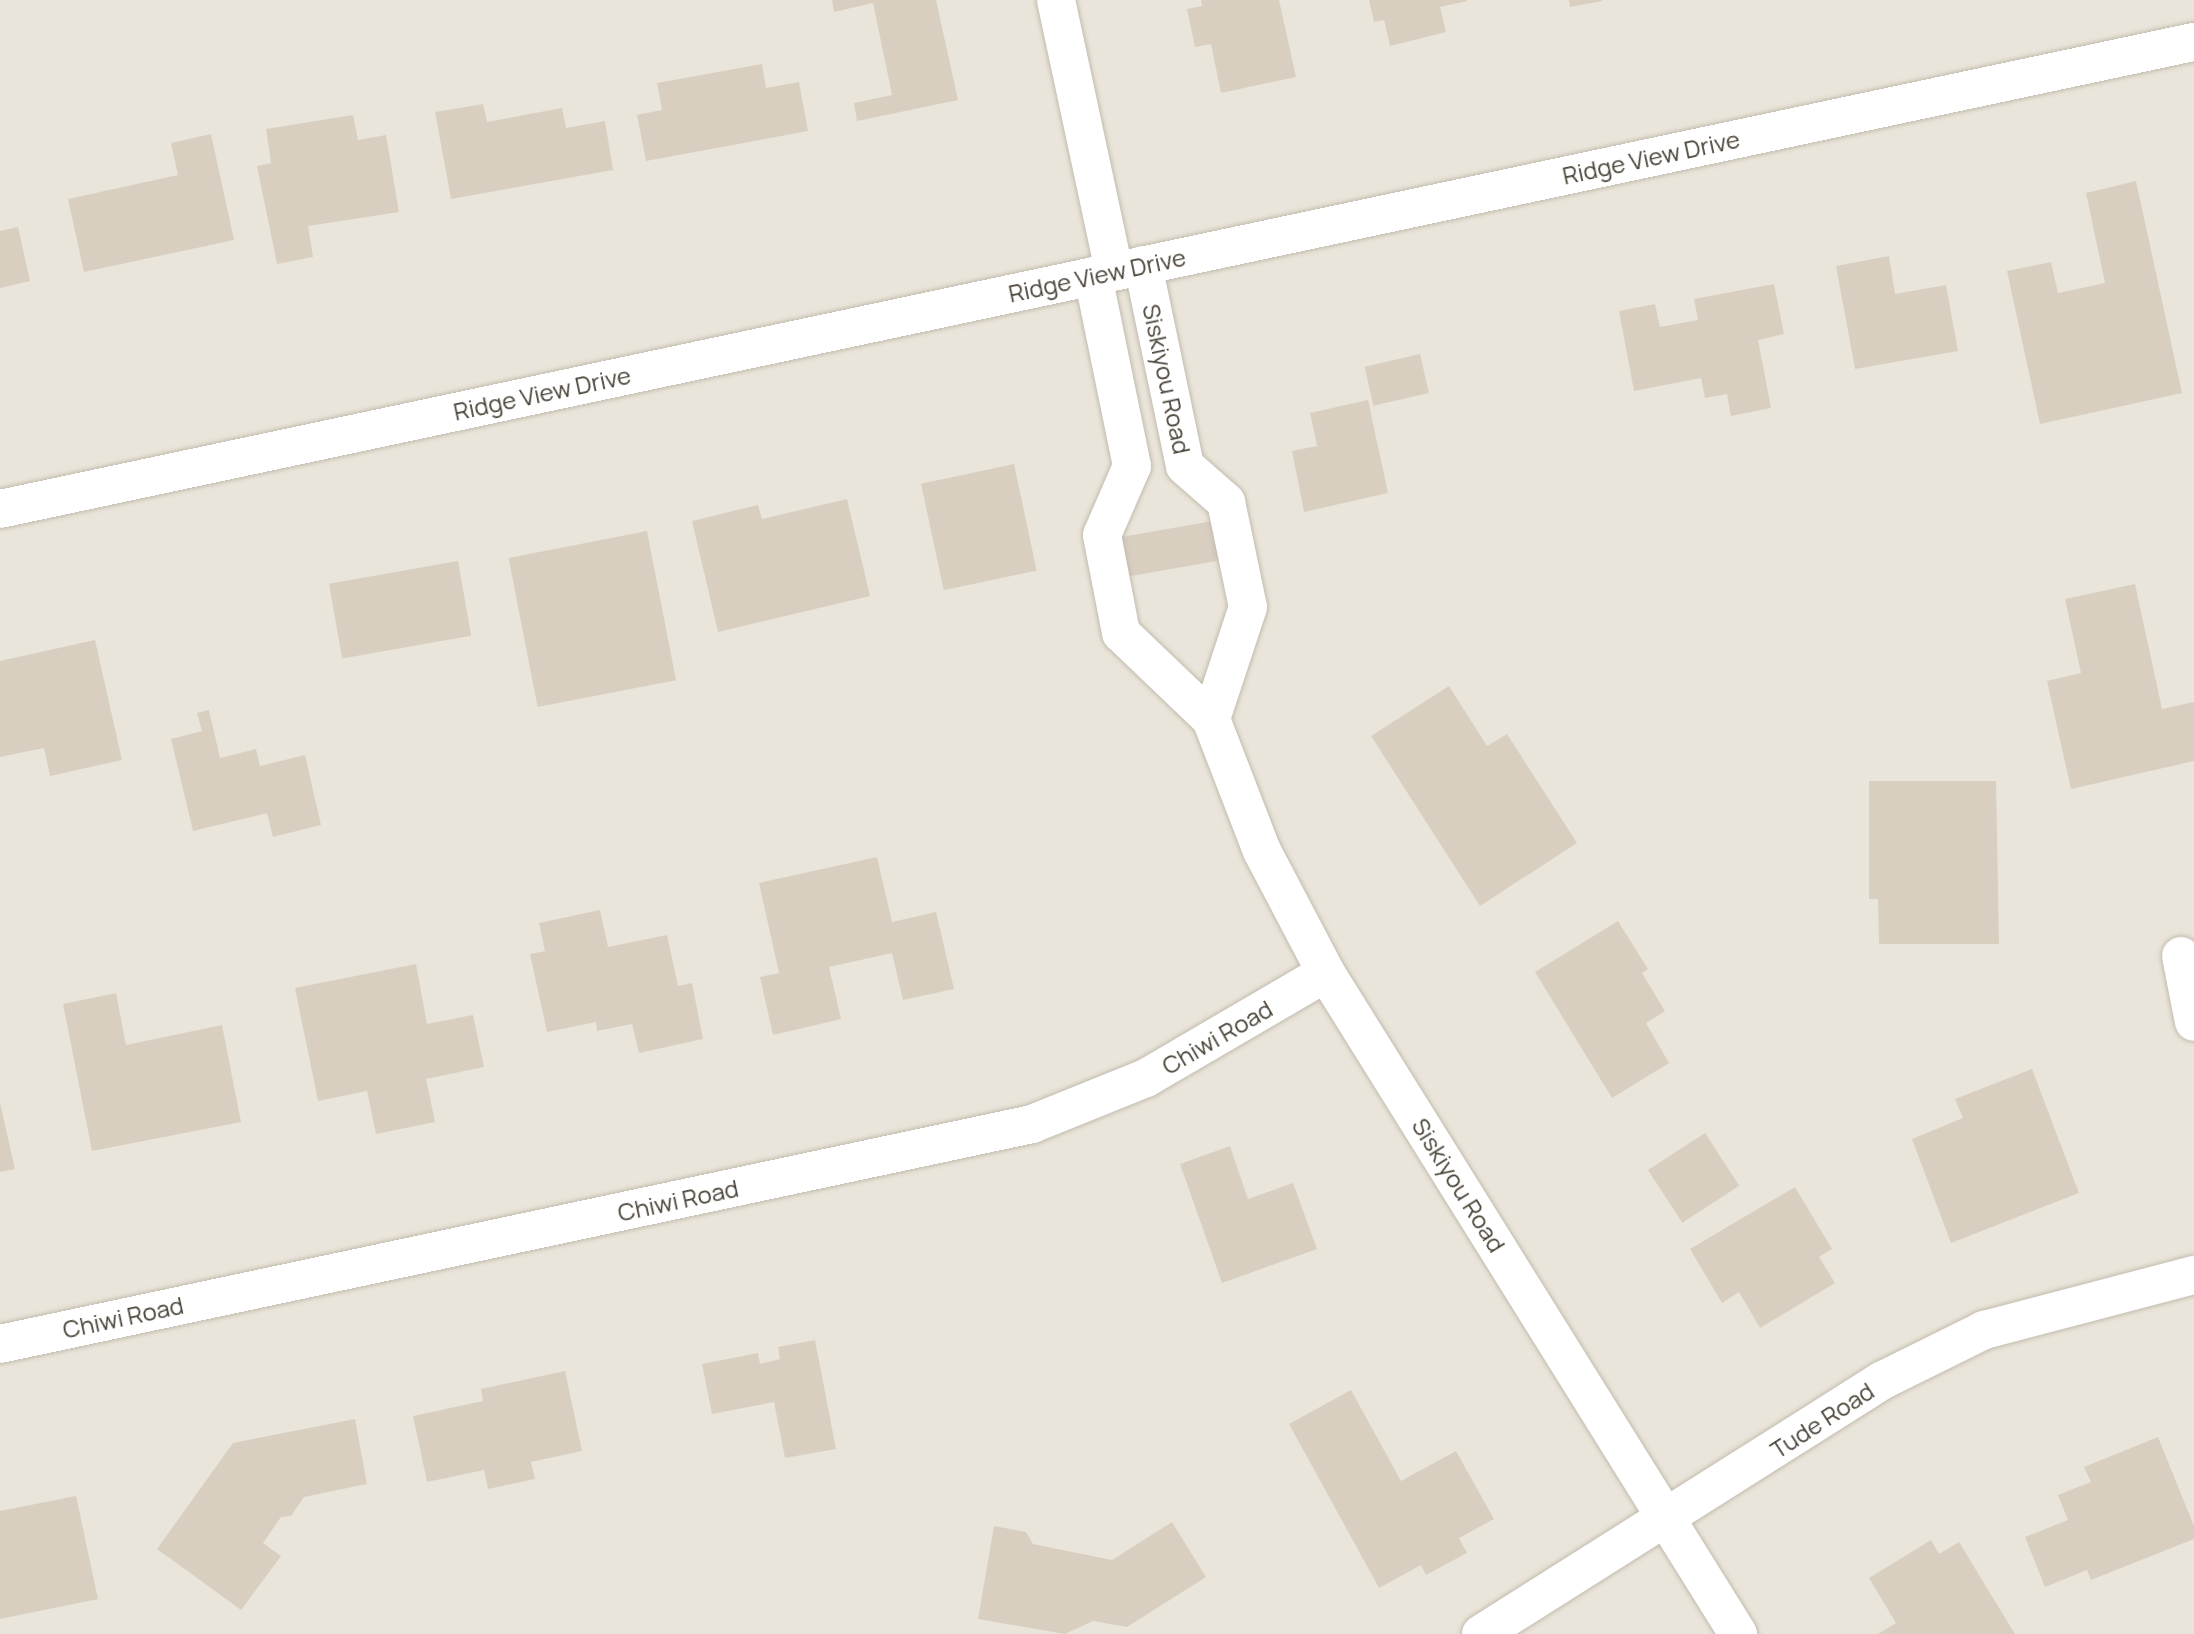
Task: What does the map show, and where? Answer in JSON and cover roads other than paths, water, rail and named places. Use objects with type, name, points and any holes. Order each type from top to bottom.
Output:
[{"type":"street","name":"Siskiyou Road","points":[[1056,0],[1117,271],[1185,466],[1226,502],[1248,607],[1211,719]]},
{"type":"street","name":"Ridge View Drive","points":[[0,509],[2194,42]]},
{"type":"street","name":"Siskiyou Road","points":[[1117,271],[1132,466],[1102,536],[1121,633],[1211,719],[1262,851],[1326,973],[1669,1519],[1738,1634]]},
{"type":"street","points":[[2181,956],[2194,1022]]},
{"type":"street","name":"Chiwi Road","points":[[0,1344],[1032,1125],[1146,1078],[1326,973]]},
{"type":"street","name":"Tude Road","points":[[1481,1634],[1669,1519],[1883,1380],[1984,1330],[2194,1275]]}]
